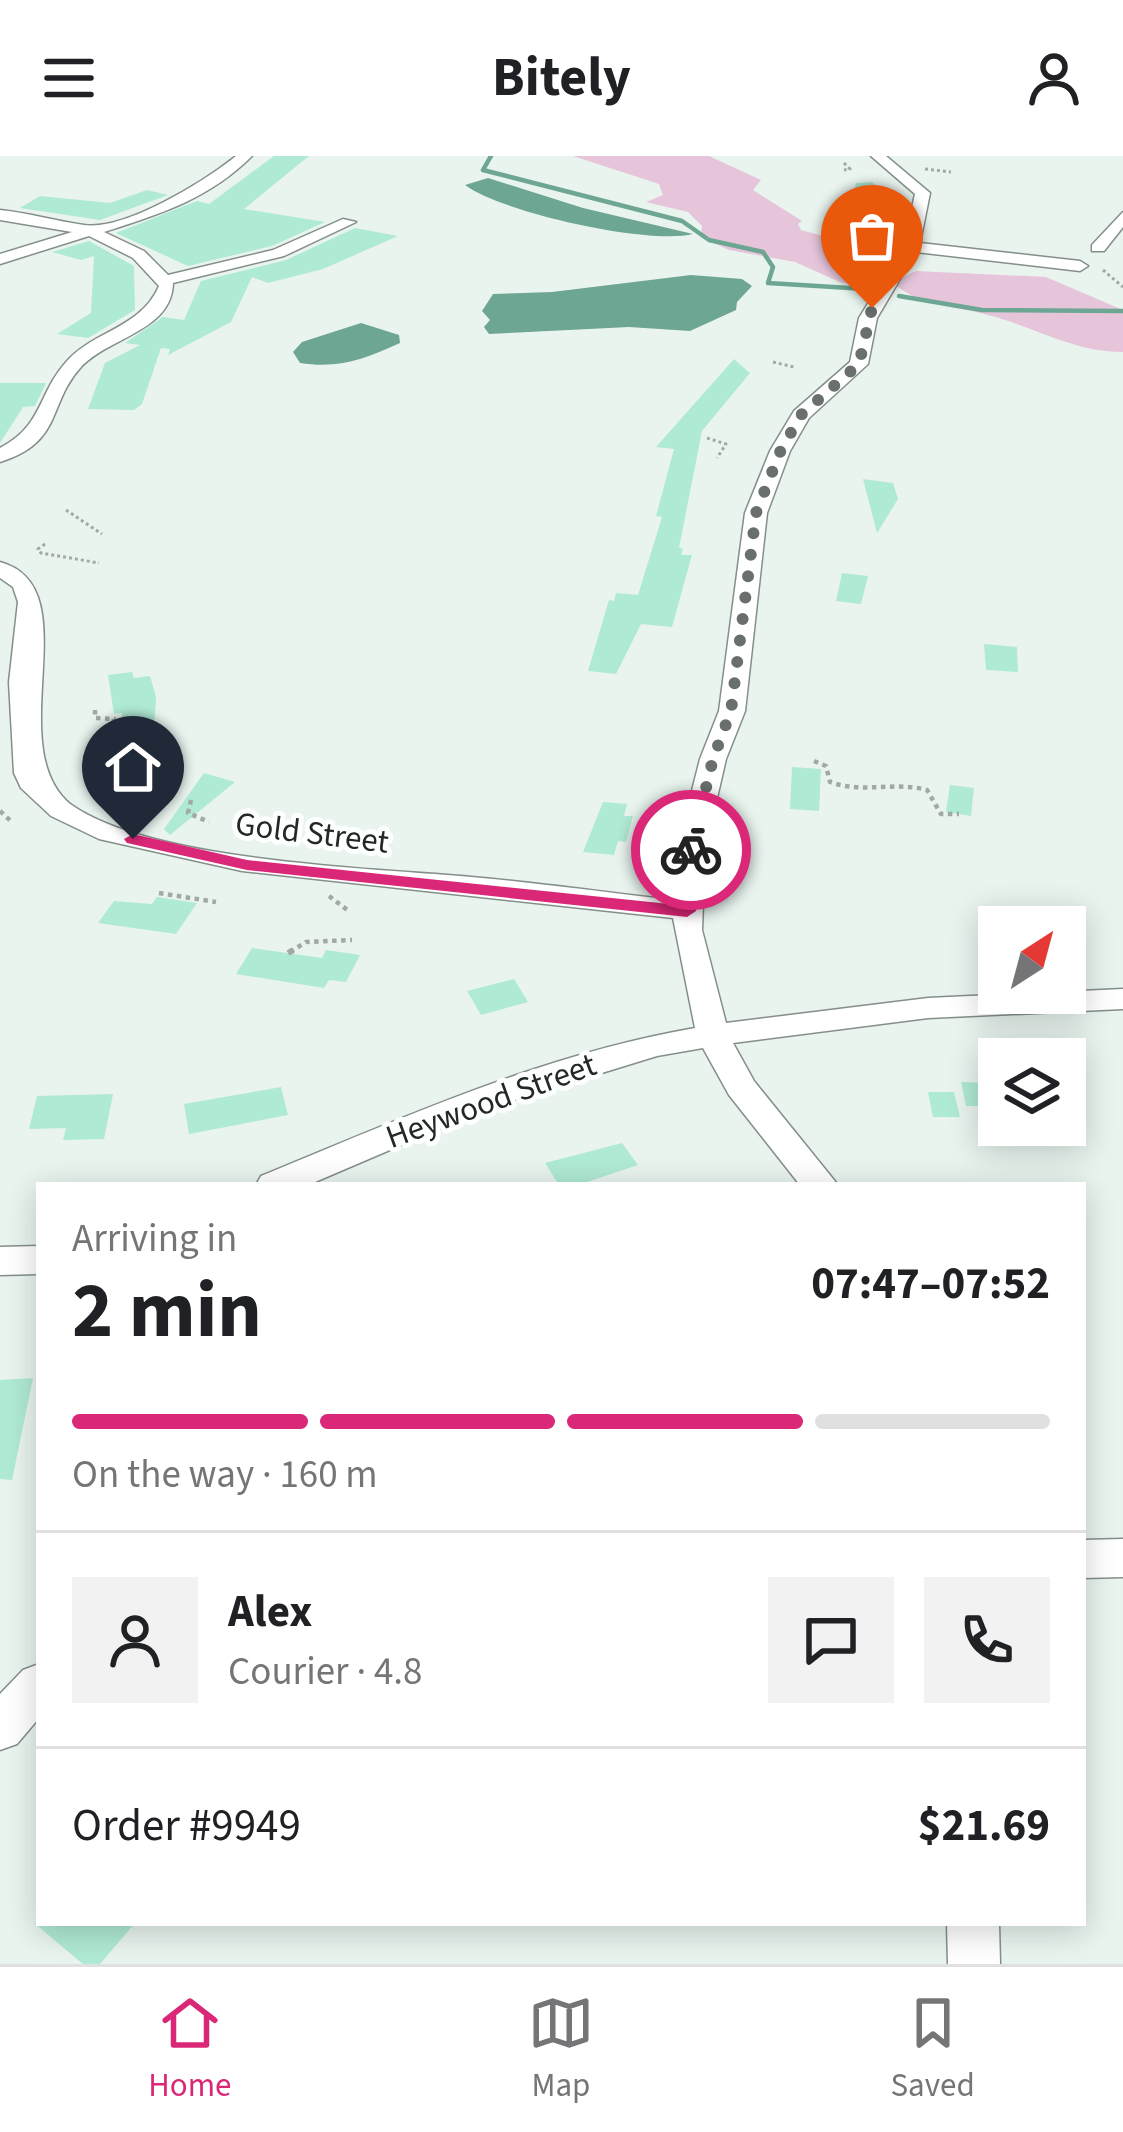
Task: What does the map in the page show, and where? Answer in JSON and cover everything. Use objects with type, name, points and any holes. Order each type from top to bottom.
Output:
[{"type":"street","points":[[0,259],[187,199],[245,156]]},
{"type":"street","points":[[818,1182],[742,1087],[714,1038],[692,957],[687,911],[697,822],[731,711],[756,513],[780,452],[801,415],[859,364],[872,308],[911,247],[923,193],[878,156]]},
{"type":"street","points":[[0,215],[94,232],[124,247],[166,280]]},
{"type":"street","points":[[1098,248],[1123,218]]},
{"type":"street","points":[[166,280],[278,253],[349,222]]},
{"type":"street","points":[[911,247],[1080,266]]},
{"type":"street","points":[[0,456],[42,430],[79,359],[157,310],[166,280]]},
{"type":"street","name":"Gold Street","points":[[0,569],[23,585],[28,598],[30,619],[22,660],[26,719],[20,753],[31,783],[54,804],[96,827],[247,865],[687,911]]},
{"type":"street","name":"Heywood Street","points":[[281,1182],[525,1083],[640,1049],[769,1026],[928,1008],[1123,999]]},
{"type":"street","points":[[0,1261],[36,1260]]},
{"type":"street","points":[[1086,1559],[1123,1558]]},
{"type":"street","points":[[0,1727],[36,1688]]},
{"type":"street","points":[[973,1926],[974,1964]]},
{"type":"path","points":[[844,163],[850,169],[844,170]]},
{"type":"path","points":[[924,169],[951,172]]},
{"type":"path","points":[[1098,248],[1103,270],[1123,287]]},
{"type":"path","points":[[773,362],[794,367]]},
{"type":"path","points":[[707,438],[726,444],[717,458]]},
{"type":"path","points":[[66,510],[102,534]]},
{"type":"path","points":[[45,544],[38,549],[99,563]]},
{"type":"path","points":[[95,710],[95,718],[114,719],[111,734],[119,734],[125,744]]},
{"type":"path","points":[[814,761],[826,766],[830,782],[837,786],[858,792],[890,782],[912,784],[936,799],[934,810],[940,814],[959,814]]},
{"type":"path","points":[[191,800],[188,813],[209,822]]},
{"type":"path","points":[[0,811],[13,823]]},
{"type":"path","points":[[159,893],[216,902]]},
{"type":"path","points":[[288,953],[306,942],[352,940]]},
{"type":"shaded area","points":[[573,156],[709,156],[761,180],[753,190],[802,221],[798,224],[801,230],[859,246],[882,260],[872,270],[873,279],[860,285],[842,283],[795,262],[729,250],[701,237],[702,226],[688,212],[646,202],[663,195],[659,184]]},
{"type":"shaded area","points":[[488,178],[583,208],[693,234],[643,235],[575,224],[509,206],[465,185]]},
{"type":"shaded area","points":[[916,271],[1046,277],[1123,310],[1123,352],[1087,348],[988,315],[926,301],[892,282]]},
{"type":"shaded area","points":[[691,275],[742,279],[752,286],[737,302],[736,310],[690,331],[629,327],[489,334],[484,327],[490,320],[482,311],[493,294],[552,292]]},
{"type":"shaded area","points":[[361,323],[399,335],[400,343],[340,364],[300,363],[293,352],[302,342]]},
{"type":"building","points":[[274,156],[309,156],[244,209],[325,222],[272,246],[188,266],[116,233],[197,201],[209,204]]},
{"type":"building","points":[[872,182],[904,210],[850,208],[856,183]]},
{"type":"building","points":[[147,190],[168,195],[100,220],[20,208],[40,196],[110,203]]},
{"type":"building","points":[[355,228],[398,236],[323,269],[268,283],[252,277],[231,322],[168,355],[170,349],[161,348],[142,404],[134,410],[88,409],[105,363],[140,345],[125,343],[163,317],[184,320],[201,281],[286,260]]},
{"type":"building","points":[[89,241],[134,266],[135,310],[88,338],[57,334],[91,313],[94,256],[81,260],[52,252]]},
{"type":"building","points":[[734,359],[750,373],[702,431],[679,548],[683,548],[681,555],[692,555],[672,627],[641,624],[616,674],[588,671],[609,600],[614,601],[616,593],[638,595],[662,517],[656,516],[674,449],[656,447]]},
{"type":"building","points":[[0,383],[46,383],[35,406],[23,407],[0,443]]},
{"type":"building","points":[[863,479],[893,483],[898,499],[877,533]]},
{"type":"building","points":[[842,573],[868,576],[861,604],[836,601]]},
{"type":"building","points":[[984,644],[1017,647],[1018,672],[986,670]]},
{"type":"building","points":[[132,672],[134,678],[150,676],[156,697],[154,729],[122,731],[122,713],[114,714],[108,675]]},
{"type":"building","points":[[792,767],[821,769],[819,811],[790,809]]},
{"type":"building","points":[[204,773],[235,782],[170,835],[164,829]]},
{"type":"building","points":[[950,785],[974,788],[971,816],[946,812]]},
{"type":"building","points":[[603,802],[627,804],[624,816],[633,816],[626,842],[618,841],[614,855],[583,852]]},
{"type":"building","points":[[157,897],[197,903],[176,934],[98,923],[114,901],[152,904]]},
{"type":"building","points":[[252,948],[322,958],[326,950],[360,955],[346,982],[329,980],[324,988],[236,974]]},
{"type":"building","points":[[514,979],[528,1002],[481,1015],[467,991]]},
{"type":"building","points":[[961,1082],[978,1082],[978,1106],[966,1106]]},
{"type":"building","points":[[281,1087],[288,1115],[189,1134],[184,1104]]},
{"type":"building","points":[[928,1092],[954,1092],[960,1117],[933,1117]]},
{"type":"building","points":[[113,1094],[104,1139],[63,1140],[66,1128],[29,1129],[37,1096]]},
{"type":"building","points":[[622,1143],[638,1165],[587,1182],[557,1182],[545,1163]]},
{"type":"building","points":[[33,1378],[12,1480],[0,1479],[0,1380]]},
{"type":"building","points":[[38,1926],[132,1926],[100,1964],[83,1964]]},
{"type":"waterway","points":[[491,156],[483,170],[682,221],[709,240],[763,252],[773,267],[768,283],[866,289]]},
{"type":"waterway","points":[[899,296],[982,310],[1123,311]]},
{"type":"way so far","points":[[691,850],[717,745],[731,711],[756,513],[780,452],[801,415],[859,364],[872,308]]},
{"type":"route","points":[[133,839],[247,865],[687,911],[691,850]]}]
